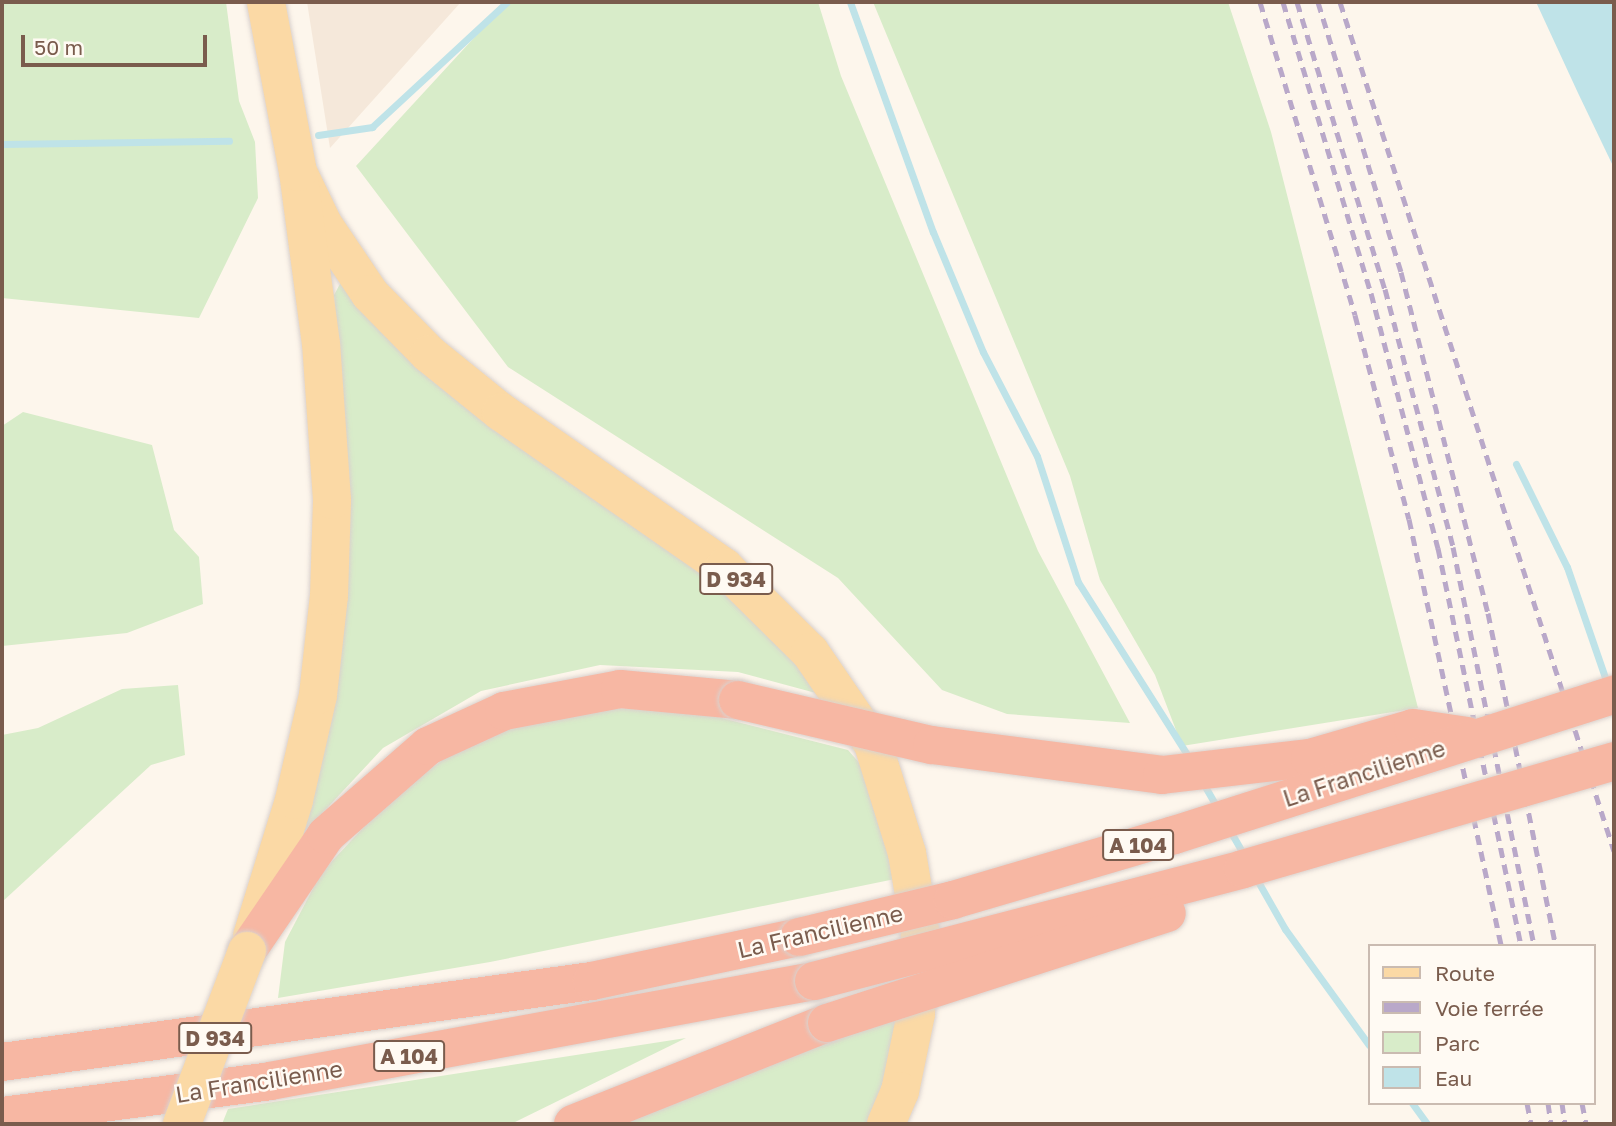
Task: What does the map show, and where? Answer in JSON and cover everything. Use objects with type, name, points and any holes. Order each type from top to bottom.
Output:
[{"type":"highway","points":[[247,951],[326,835],[428,747],[505,711],[620,689],[738,700],[932,745],[1162,775],[1310,758],[1413,728],[1472,737]]},
{"type":"highway","name":"La Francilienne","points":[[2,1062],[592,981],[799,937],[953,900],[1174,835],[1472,737],[1614,695]]},
{"type":"highway","name":"La Francilienne","points":[[2,1116],[270,1081],[814,981],[1243,869],[1614,761]]},
{"type":"highway","points":[[573,1124],[827,1023],[1210,899],[1243,869]]},
{"type":"main road","points":[[266,2],[298,172]]},
{"type":"main road","name":"D 934","points":[[183,1124],[247,951],[294,800],[318,695],[329,596],[329,410],[298,172]]},
{"type":"main road","name":"D 934","points":[[298,172],[323,224],[370,294],[429,354],[500,412],[608,482],[724,567],[810,652],[873,744],[907,853],[920,931],[916,1014],[900,1091],[886,1124]]},
{"type":"shaded area","points":[[307,2],[461,2],[330,148]]},
{"type":"green space","points":[[2,2],[226,2],[239,101],[255,142],[258,198],[199,318],[2,298]]},
{"type":"green space","points":[[507,2],[818,2],[841,76],[1038,551],[1130,723],[1007,714],[942,690],[838,578],[508,367],[356,166]]},
{"type":"green space","points":[[873,2],[1228,2],[1271,132],[1418,708],[1182,746],[1155,675],[1100,580],[1070,476]]},
{"type":"green space","points":[[341,282],[701,563],[827,696],[738,672],[600,665],[481,691],[383,748],[288,850],[343,390],[334,295]]},
{"type":"green space","points":[[23,412],[152,445],[174,530],[199,557],[203,604],[127,633],[2,646],[2,426]]},
{"type":"green space","points":[[178,685],[185,755],[151,765],[2,902],[2,735],[38,728],[122,689]]},
{"type":"green space","points":[[607,708],[698,712],[848,750],[869,774],[895,879],[490,962],[278,998],[285,942],[321,873],[390,799],[477,734]]},
{"type":"green space","points":[[908,1006],[869,1124],[610,1124]]},
{"type":"green space","points":[[686,1038],[511,1124],[222,1124],[228,1109]]},
{"type":"water","points":[[1536,2],[1614,2],[1614,168],[1578,93]]},
{"type":"waterway","points":[[318,135],[372,127],[507,2]]},
{"type":"waterway","points":[[850,2],[933,232],[983,352],[1037,456],[1078,582],[1191,761]]},
{"type":"waterway","points":[[2,144],[229,141]]},
{"type":"waterway","points":[[1516,464],[1567,567],[1608,686]]},
{"type":"waterway","points":[[1203,783],[1218,809]]},
{"type":"waterway","points":[[1229,829],[1244,855]]},
{"type":"waterway","points":[[1256,878],[1285,929],[1368,1044]]},
{"type":"waterway","points":[[1413,1105],[1427,1124]]},
{"type":"railway","points":[[1260,2],[1355,315],[1409,519],[1501,944]]},
{"type":"railway","points":[[1283,2],[1371,293],[1438,548],[1521,944]]},
{"type":"railway","points":[[1297,2],[1385,289],[1453,547],[1534,944]]},
{"type":"railway","points":[[1318,2],[1401,272],[1488,613],[1556,944]]},
{"type":"railway","points":[[1340,2],[1614,851]]},
{"type":"railway","points":[[1527,1105],[1531,1124]]},
{"type":"railway","points":[[1548,1105],[1551,1124]]},
{"type":"railway","points":[[1562,1105],[1565,1124]]},
{"type":"railway","points":[[1582,1105],[1586,1124]]}]
